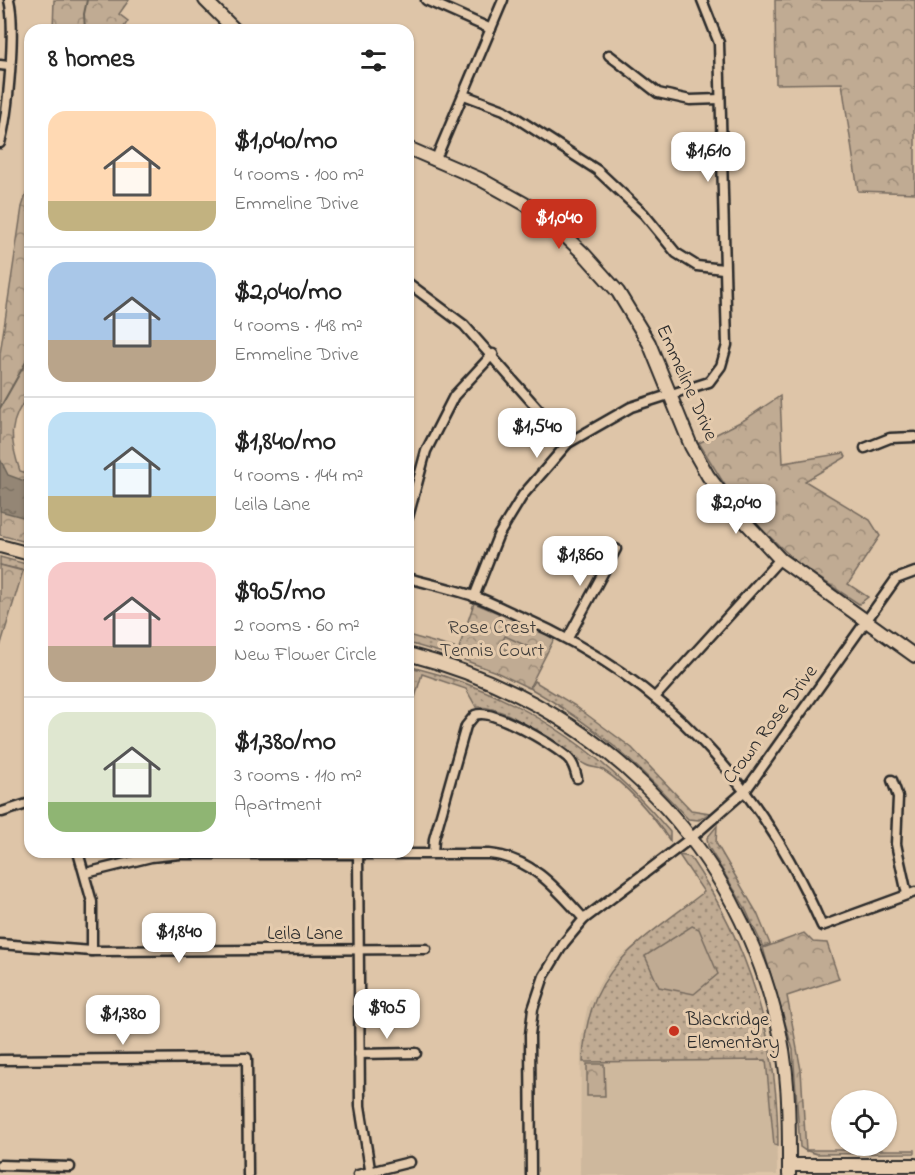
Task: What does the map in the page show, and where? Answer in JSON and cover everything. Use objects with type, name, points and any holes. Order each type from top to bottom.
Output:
[{"type":"street","points":[[0,142],[5,65],[12,23],[9,0]]},
{"type":"street","points":[[205,0],[229,24]]},
{"type":"street","points":[[426,0],[491,29]]},
{"type":"street","points":[[435,161],[503,0]]},
{"type":"street","points":[[474,597],[498,536],[523,495],[568,443],[631,408],[709,382],[721,366],[727,345],[723,269],[719,43],[702,0]]},
{"type":"street","points":[[609,55],[658,93],[690,100],[720,99]]},
{"type":"street","points":[[464,95],[504,110],[597,170],[645,214],[676,253],[697,266],[723,269]]},
{"type":"street","name":"Emmeline Drive","points":[[414,151],[480,179],[541,213],[584,254],[618,292],[649,343],[691,446],[708,476],[735,511],[780,559],[915,656]]},
{"type":"street","points":[[414,289],[464,325],[493,354],[568,443]]},
{"type":"street","points":[[414,495],[426,452],[454,396],[493,354]]},
{"type":"street","points":[[865,448],[890,438],[915,437]]},
{"type":"street","points":[[0,546],[24,552]]},
{"type":"street","points":[[568,638],[616,549]]},
{"type":"street","points":[[656,696],[780,559]]},
{"type":"street","name":"Crown Rose Drive","points":[[531,1175],[530,1035],[533,1009],[544,976],[564,943],[584,919],[691,838],[746,790],[896,579],[915,572]]},
{"type":"street","points":[[414,581],[474,597],[568,638],[656,696],[694,730],[746,790],[785,848],[822,926],[911,893],[896,844],[898,797],[892,780]]},
{"type":"street","points":[[414,656],[457,668],[499,685],[576,728],[616,758],[652,792],[691,838],[732,902],[756,955],[776,1017],[787,1081],[789,1170],[915,1165]]},
{"type":"street","points":[[433,853],[434,839],[466,726],[472,717],[479,713],[493,715],[567,757],[578,778]]},
{"type":"street","points":[[2,812],[24,805]]},
{"type":"street","points":[[414,853],[489,854],[514,859],[536,870],[584,919]]},
{"type":"street","points":[[80,858],[92,902],[92,951]]},
{"type":"street","points":[[86,873],[150,858]]},
{"type":"street","points":[[358,858],[359,1054],[362,1126],[370,1174]]},
{"type":"street","name":"Leila Lane","points":[[0,944],[92,951],[426,949]]},
{"type":"street","points":[[359,1054],[416,1053]]},
{"type":"street","points":[[0,1060],[247,1058],[248,1175]]},
{"type":"street","points":[[358,1175],[370,1174],[410,1162]]},
{"type":"street","points":[[0,1165],[70,1167]]},
{"type":"shaded area","name":"Blackridge Elementary","points":[[709,887],[769,1045],[776,1092],[777,1175],[580,1175],[581,1040],[588,1005],[606,972],[618,958]]},
{"type":"green space","points":[[54,0],[129,0],[119,14],[128,21],[126,24],[53,24]]},
{"type":"green space","points":[[775,0],[915,0],[915,193],[858,191],[842,83],[776,84]]},
{"type":"green space","points":[[24,201],[24,402],[14,422],[13,440],[20,471],[24,472],[24,541],[0,535],[0,354]]},
{"type":"green space","points":[[780,396],[783,463],[844,453],[846,457],[805,481],[870,520],[880,536],[848,584],[868,597],[859,604],[801,566],[739,508],[699,443],[744,420]]},
{"type":"green space","points":[[0,557],[24,563],[24,571],[0,565]]},
{"type":"green space","points":[[0,565],[23,571],[0,647]]},
{"type":"green space","name":"Rose Crest Tennis Court","points":[[474,603],[555,637],[529,688],[496,672],[456,657]]},
{"type":"green space","points":[[505,636],[531,648],[526,659],[500,647]]},
{"type":"green space","points":[[414,637],[458,649],[456,657],[414,645]]},
{"type":"green space","points":[[414,668],[451,678],[487,692],[555,728],[586,750],[643,802],[670,832],[670,841],[640,802],[613,777],[601,769],[590,767],[574,758],[518,720],[490,708],[476,707],[466,689],[422,674],[414,701]]},
{"type":"green space","points":[[534,681],[574,705],[632,748],[691,810],[710,813],[699,820],[688,819],[615,747],[575,716],[530,688]]},
{"type":"green space","points":[[717,826],[716,843],[757,913],[770,944],[763,947],[744,906],[708,846],[707,838]]},
{"type":"green space","points":[[679,855],[690,857],[711,891],[744,959],[756,994],[773,1068],[778,1146],[774,1145],[766,1060],[583,1062],[586,1030],[593,1004],[605,981],[637,944],[704,892]]},
{"type":"green space","points":[[692,926],[699,929],[718,974],[694,994],[659,987],[645,956]]},
{"type":"green space","points":[[804,933],[813,942],[827,943],[839,979],[787,996],[801,1070],[806,1151],[800,1147],[793,1050],[763,948]]},
{"type":"green space","points":[[587,1064],[604,1064],[605,1096],[587,1096]]},
{"type":"green space","points":[[804,1150],[831,1150],[831,1154],[817,1154]]},
{"type":"green space","points":[[897,1150],[915,1150],[915,1153],[897,1153]]},
{"type":"water","points":[[0,459],[8,475],[24,481],[24,517],[0,511]]},
{"type":"waterway","points":[[85,24],[87,0]]},
{"type":"waterway","points":[[0,408],[24,366]]},
{"type":"place","name":"Blackridge Elementary","points":[[674,1031]]}]
